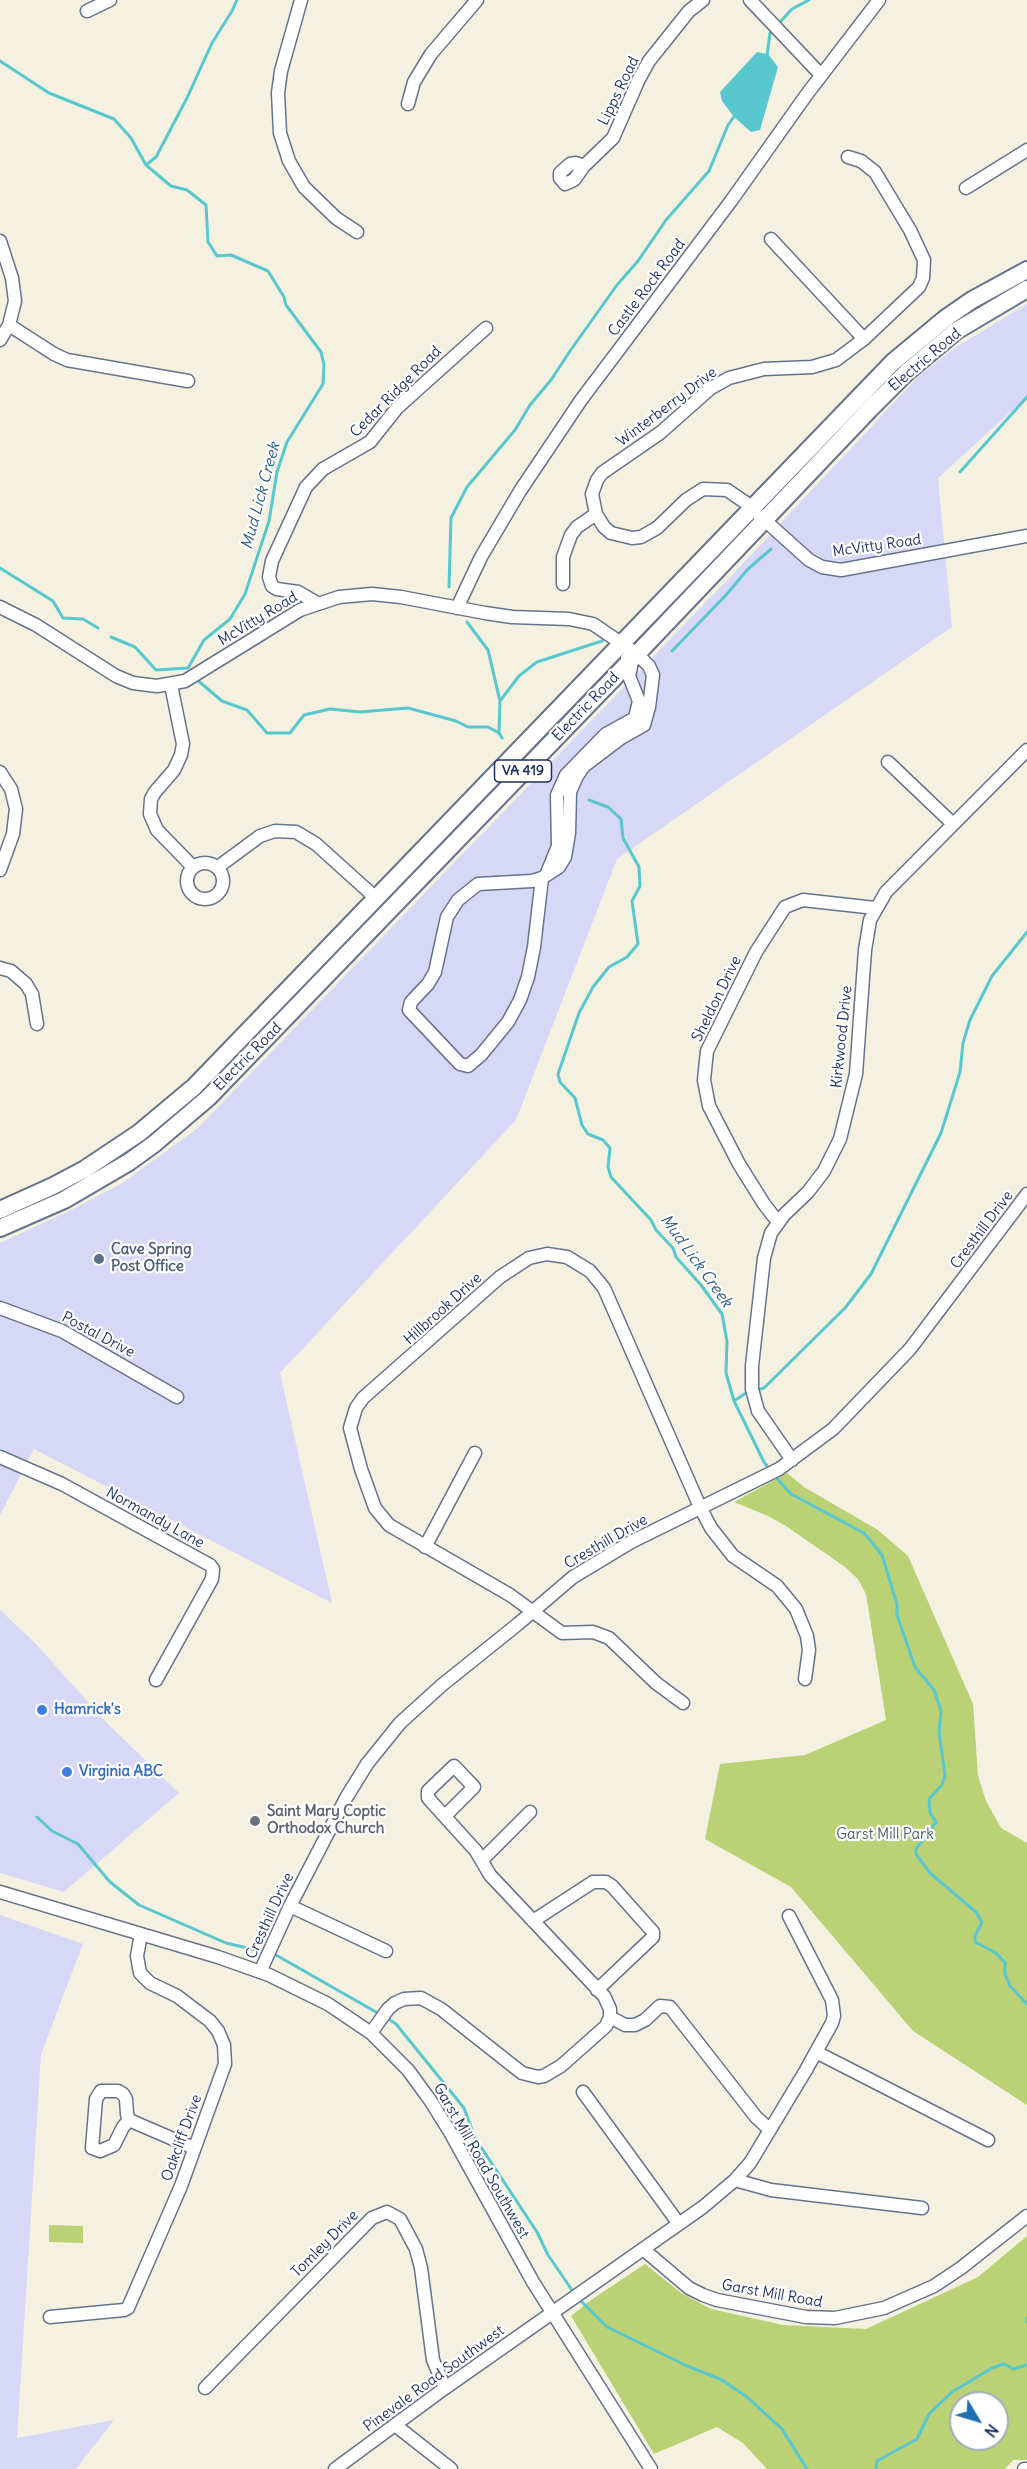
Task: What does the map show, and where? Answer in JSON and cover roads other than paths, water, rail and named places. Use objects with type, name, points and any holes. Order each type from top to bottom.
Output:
[{"type":"main road","name":"Electric Road","points":[[0,1209],[85,1169],[129,1140],[194,1087],[266,1015],[839,417],[910,347],[972,300],[1027,270]]},
{"type":"main road","name":"Electric Road","points":[[0,1228],[64,1200],[129,1162],[208,1098],[870,409],[920,361],[984,313],[1027,289]]},
{"type":"street","points":[[87,11],[111,0]]},
{"type":"street","points":[[302,0],[287,48],[278,93],[278,115],[283,144],[289,161],[304,187],[336,218],[357,232]]},
{"type":"street","points":[[408,104],[414,82],[431,54],[477,0]]},
{"type":"street","name":"Lipps Road","points":[[584,166],[613,138],[649,61],[689,11],[703,0]]},
{"type":"street","points":[[750,0],[821,75]]},
{"type":"street","name":"Castle Rock Road","points":[[457,608],[481,557],[541,459],[581,400],[732,201],[821,75],[879,0]]},
{"type":"street","points":[[966,188],[1027,150]]},
{"type":"street","name":"Winterberry Drive","points":[[596,514],[592,494],[602,473],[660,433],[711,388],[729,378],[764,369],[824,365],[836,360],[864,339],[919,287],[923,278],[924,260],[910,230],[875,172],[861,160],[848,157]]},
{"type":"street","points":[[771,239],[864,339]]},
{"type":"street","points":[[0,241],[14,288],[14,308],[9,325],[0,340]]},
{"type":"street","points":[[9,325],[67,360],[188,381]]},
{"type":"street","name":"Cedar Ridge Road","points":[[316,603],[298,592],[276,590],[269,577],[272,561],[294,518],[306,487],[323,469],[370,442],[397,408],[486,327]]},
{"type":"street","points":[[563,584],[562,568],[566,545],[577,527],[596,514],[611,533],[623,537],[641,537],[657,528],[686,500],[702,490],[708,482],[718,480],[732,483],[746,494],[753,507]]},
{"type":"street","name":"McVitty Road","points":[[753,507],[764,520],[809,560],[822,567],[841,570],[1027,536]]},
{"type":"street","name":"McVitty Road","points":[[0,607],[36,625],[116,676],[146,686],[171,685],[193,676],[283,620],[316,603],[339,597],[372,594],[512,617],[587,621],[622,643]]},
{"type":"street","points":[[622,643],[633,658],[649,666],[653,675],[644,725],[621,738],[585,766],[577,776],[570,792],[569,834],[565,856],[559,867],[542,878],[532,881],[478,884],[458,900],[447,917],[435,972],[428,984],[411,1002],[409,1010],[460,1064],[468,1066],[481,1055],[508,1022],[520,1000],[528,977],[534,947],[542,878],[548,873],[558,846],[557,795],[566,776],[606,734],[635,718],[639,701],[629,676],[633,658]]},
{"type":"street","points":[[171,685],[183,744],[174,770],[151,799],[150,814],[157,830],[193,867]]},
{"type":"street","name":"Kirkwood Drive","points":[[792,1460],[758,1411],[752,1389],[752,1366],[764,1258],[768,1242],[778,1222],[808,1192],[824,1171],[840,1139],[856,1074],[868,926],[875,908],[886,892],[1027,750]]},
{"type":"street","points":[[888,762],[953,824]]},
{"type":"street","points":[[0,772],[10,789],[16,809],[13,834],[0,870]]},
{"type":"street","points":[[218,867],[260,836],[275,831],[288,831],[307,837],[377,899]]},
{"type":"street","points":[[205,862],[218,867],[224,878],[218,895],[206,899],[194,896],[187,885],[187,877],[193,867],[205,862]]},
{"type":"street","name":"Sheldon Drive","points":[[778,1222],[746,1174],[709,1106],[704,1080],[707,1051],[756,952],[785,907],[803,900],[875,908]]},
{"type":"street","points":[[0,968],[11,971],[26,984],[32,994],[37,1024]]},
{"type":"street","name":"Cresthill Drive","points":[[260,1972],[290,1906],[346,1798],[382,1744],[419,1704],[573,1577],[594,1563],[772,1472],[833,1429],[887,1376],[934,1318],[1027,1194]]},
{"type":"street","name":"Hillbrook Drive","points":[[683,1703],[656,1683],[609,1638],[593,1632],[562,1633],[510,1595],[389,1525],[375,1508],[361,1469],[351,1428],[356,1408],[363,1398],[500,1277],[529,1258],[547,1254],[567,1257],[580,1263],[597,1278],[604,1288],[711,1528],[733,1556],[777,1586],[796,1609],[807,1636],[808,1665],[805,1679]]},
{"type":"street","name":"Postal Drive","points":[[0,1308],[62,1331],[177,1398]]},
{"type":"street","points":[[425,1547],[475,1453]]},
{"type":"street","name":"Normandy Lane","points":[[0,1457],[62,1484],[210,1565],[213,1569],[212,1579],[156,1680]]},
{"type":"street","points":[[482,1860],[530,1812]]},
{"type":"street","points":[[371,2033],[395,2003],[404,1999],[421,1998],[441,2009],[522,2073],[538,2077],[554,2072],[606,2026],[610,2017],[609,2004],[490,1875],[471,1845],[445,1816]]},
{"type":"street","points":[[533,1921],[593,1882],[606,1882],[612,1886],[653,1932],[653,1937],[597,1990]]},
{"type":"street","name":"Garst Mill Road Southwest","points":[[0,1892],[218,1957],[260,1972],[328,2004],[371,2033],[408,2070],[430,2100],[551,2313],[651,2469]]},
{"type":"street","points":[[290,1906],[386,1951]]},
{"type":"street","points":[[551,2313],[679,2224],[735,2180],[750,2163],[832,2023],[833,2007],[789,1916]]},
{"type":"street","name":"Oakcliff Drive","points":[[50,2317],[128,2308],[181,2186],[225,2064],[224,2045],[218,2031],[210,2021],[177,1996],[150,1983],[140,1973],[137,1956],[141,1934]]},
{"type":"street","points":[[610,2017],[625,2025],[635,2025],[645,2020],[660,2006],[670,2007],[756,2117],[769,2129]]},
{"type":"street","points":[[816,2052],[988,2140]]},
{"type":"street","points":[[101,2091],[118,2091],[123,2094],[129,2120],[114,2145],[100,2151],[92,2148],[96,2099],[101,2091]]},
{"type":"street","points":[[583,2092],[679,2224]]},
{"type":"street","points":[[129,2120],[194,2148]]},
{"type":"street","points":[[735,2180],[771,2190],[922,2208]]},
{"type":"street","name":"Tomley Drive","points":[[205,2388],[372,2218],[387,2212],[400,2219],[416,2249],[421,2268],[433,2360],[445,2388]]},
{"type":"street","name":"Garst Mill Road","points":[[643,2249],[689,2288],[703,2295],[717,2300],[806,2317],[835,2318],[884,2308],[934,2286],[961,2268],[1027,2216]]},
{"type":"street","name":"Pinevale Road Southwest","points":[[335,2469],[551,2313]]},
{"type":"street","points":[[395,2425],[451,2469]]},
{"type":"water","points":[[757,52],[768,54],[778,67],[760,130],[751,132],[734,117],[722,101],[720,92]]},
{"type":"waterway","points":[[146,165],[156,157],[187,98],[212,43],[237,0]]},
{"type":"waterway","points":[[781,21],[792,9],[809,0]]},
{"type":"waterway","points":[[767,56],[770,33]]},
{"type":"waterway","name":"Mud Lick Creek","points":[[0,61],[49,93],[114,119],[131,138],[146,165],[171,186],[187,190],[206,205],[208,242],[217,256],[231,255],[268,271],[284,297],[286,305],[321,352],[324,365],[323,384],[287,442],[277,472],[269,521],[245,594],[230,619],[204,640],[188,668]]},
{"type":"waterway","points":[[449,587],[451,518],[467,487],[515,430],[530,405],[551,380],[617,285],[638,261],[666,220],[709,171],[728,125],[735,115]]},
{"type":"waterway","points":[[960,472],[1027,397]]},
{"type":"waterway","points":[[672,651],[748,569],[771,549]]},
{"type":"waterway","points":[[0,568],[53,601],[63,618],[83,619],[98,628]]},
{"type":"waterway","points":[[467,622],[488,650],[500,701],[499,733]]},
{"type":"waterway","points":[[111,637],[135,647],[156,670],[188,668]]},
{"type":"waterway","points":[[500,701],[519,676],[537,662],[602,641]]},
{"type":"waterway","name":"Mud Lick Creek","points":[[196,679],[222,701],[247,710],[267,733],[290,733],[304,715],[330,709],[360,712],[408,708],[456,721],[468,727],[488,727],[499,733],[502,738]]},
{"type":"waterway","name":"Mud Lick Creek","points":[[589,800],[608,807],[621,819],[623,838],[639,867],[640,886],[632,901],[638,944],[627,957],[609,967],[593,987],[579,1013],[558,1074],[560,1082],[575,1098],[582,1125],[588,1134],[603,1140],[610,1148],[608,1167],[611,1177],[651,1220],[656,1230],[673,1248],[676,1257],[701,1285],[722,1314],[727,1341],[726,1373],[734,1401],[770,1470]]},
{"type":"waterway","points":[[760,1389],[764,1388],[845,1308],[871,1274],[941,1133],[960,1072],[963,1043],[970,1020],[992,976],[1027,932]]},
{"type":"waterway","points":[[734,1401],[746,1393]]},
{"type":"waterway","name":"Mud Lick Creek","points":[[774,1475],[791,1494],[864,1533],[882,1555],[897,1604],[897,1615],[915,1667],[934,1690],[941,1711],[939,1732],[945,1775],[942,1785],[929,1799],[930,1813],[936,1822],[916,1849],[916,1854],[930,1873],[976,1912],[982,1922],[975,1936],[975,1942],[996,1953],[1005,1963],[1005,1974],[1010,1986],[1027,2004]]},
{"type":"waterway","points":[[37,1817],[52,1831],[78,1844],[110,1882],[139,1905],[226,1943],[260,1951]]},
{"type":"waterway","points":[[276,1955],[376,2012]]},
{"type":"waterway","points":[[390,2020],[396,2024],[464,2108],[475,2138],[574,2293]]},
{"type":"waterway","points":[[578,2298],[607,2327],[685,2365],[722,2380],[747,2397],[782,2429],[807,2469]]},
{"type":"waterway","name":"Mud Lick Creek","points":[[876,2469],[877,2461],[917,2439],[929,2414],[952,2392],[992,2368],[1004,2364],[1013,2369],[1027,2365]]},
{"type":"place","name":"Cave Spring Post Office","points":[[99,1259]]},
{"type":"place","name":"Hamrick's","points":[[42,1710]]},
{"type":"place","name":"Virginia ABC","points":[[67,1772]]},
{"type":"place","name":"Saint Mary Coptic Orthodox Church","points":[[255,1821]]},
{"type":"park label","name":"Garst Mill Park","points":[[885,1835]]}]
